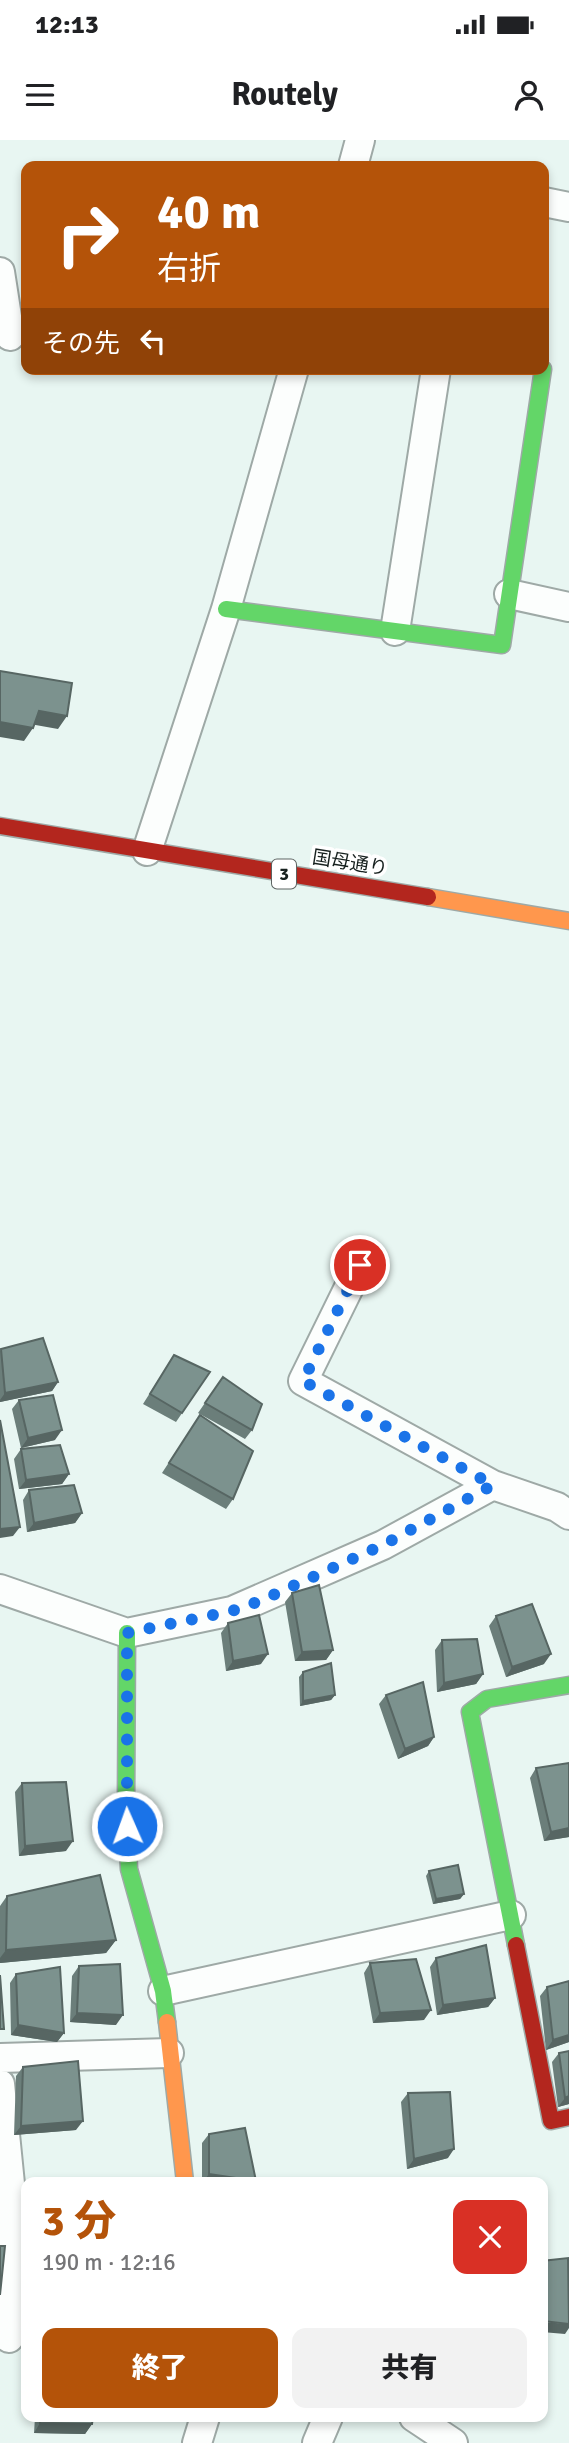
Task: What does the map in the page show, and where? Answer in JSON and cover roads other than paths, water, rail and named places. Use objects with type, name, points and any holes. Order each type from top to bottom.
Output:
[{"type":"street","points":[[549,203],[569,207]]},
{"type":"street","points":[[0,272],[12,336]]},
{"type":"street","points":[[147,851],[226,609],[292,375]]},
{"type":"street","points":[[395,631],[435,375]]},
{"type":"street","points":[[226,609],[502,645],[542,375]]},
{"type":"street","points":[[509,594],[569,607]]},
{"type":"street","name":"国母通り","points":[[0,826],[569,921]]},
{"type":"street","points":[[360,1265],[303,1381],[493,1485],[557,1507],[569,1515]]},
{"type":"street","points":[[0,1589],[127,1633],[232,1611],[383,1545],[493,1485]]},
{"type":"street","points":[[127,1633],[126,1804],[129,1869],[163,1991],[184,2177]]},
{"type":"street","points":[[569,1685],[487,1699],[470,1712],[551,2121],[569,2117]]},
{"type":"street","points":[[163,1991],[510,1915]]},
{"type":"street","points":[[0,2058],[169,2053]]},
{"type":"street","points":[[0,2084],[12,2204],[12,2338]]},
{"type":"street","points":[[197,2443],[203,2422]]},
{"type":"street","points":[[317,2443],[326,2422]]},
{"type":"street","points":[[422,2422],[453,2443]]}]
